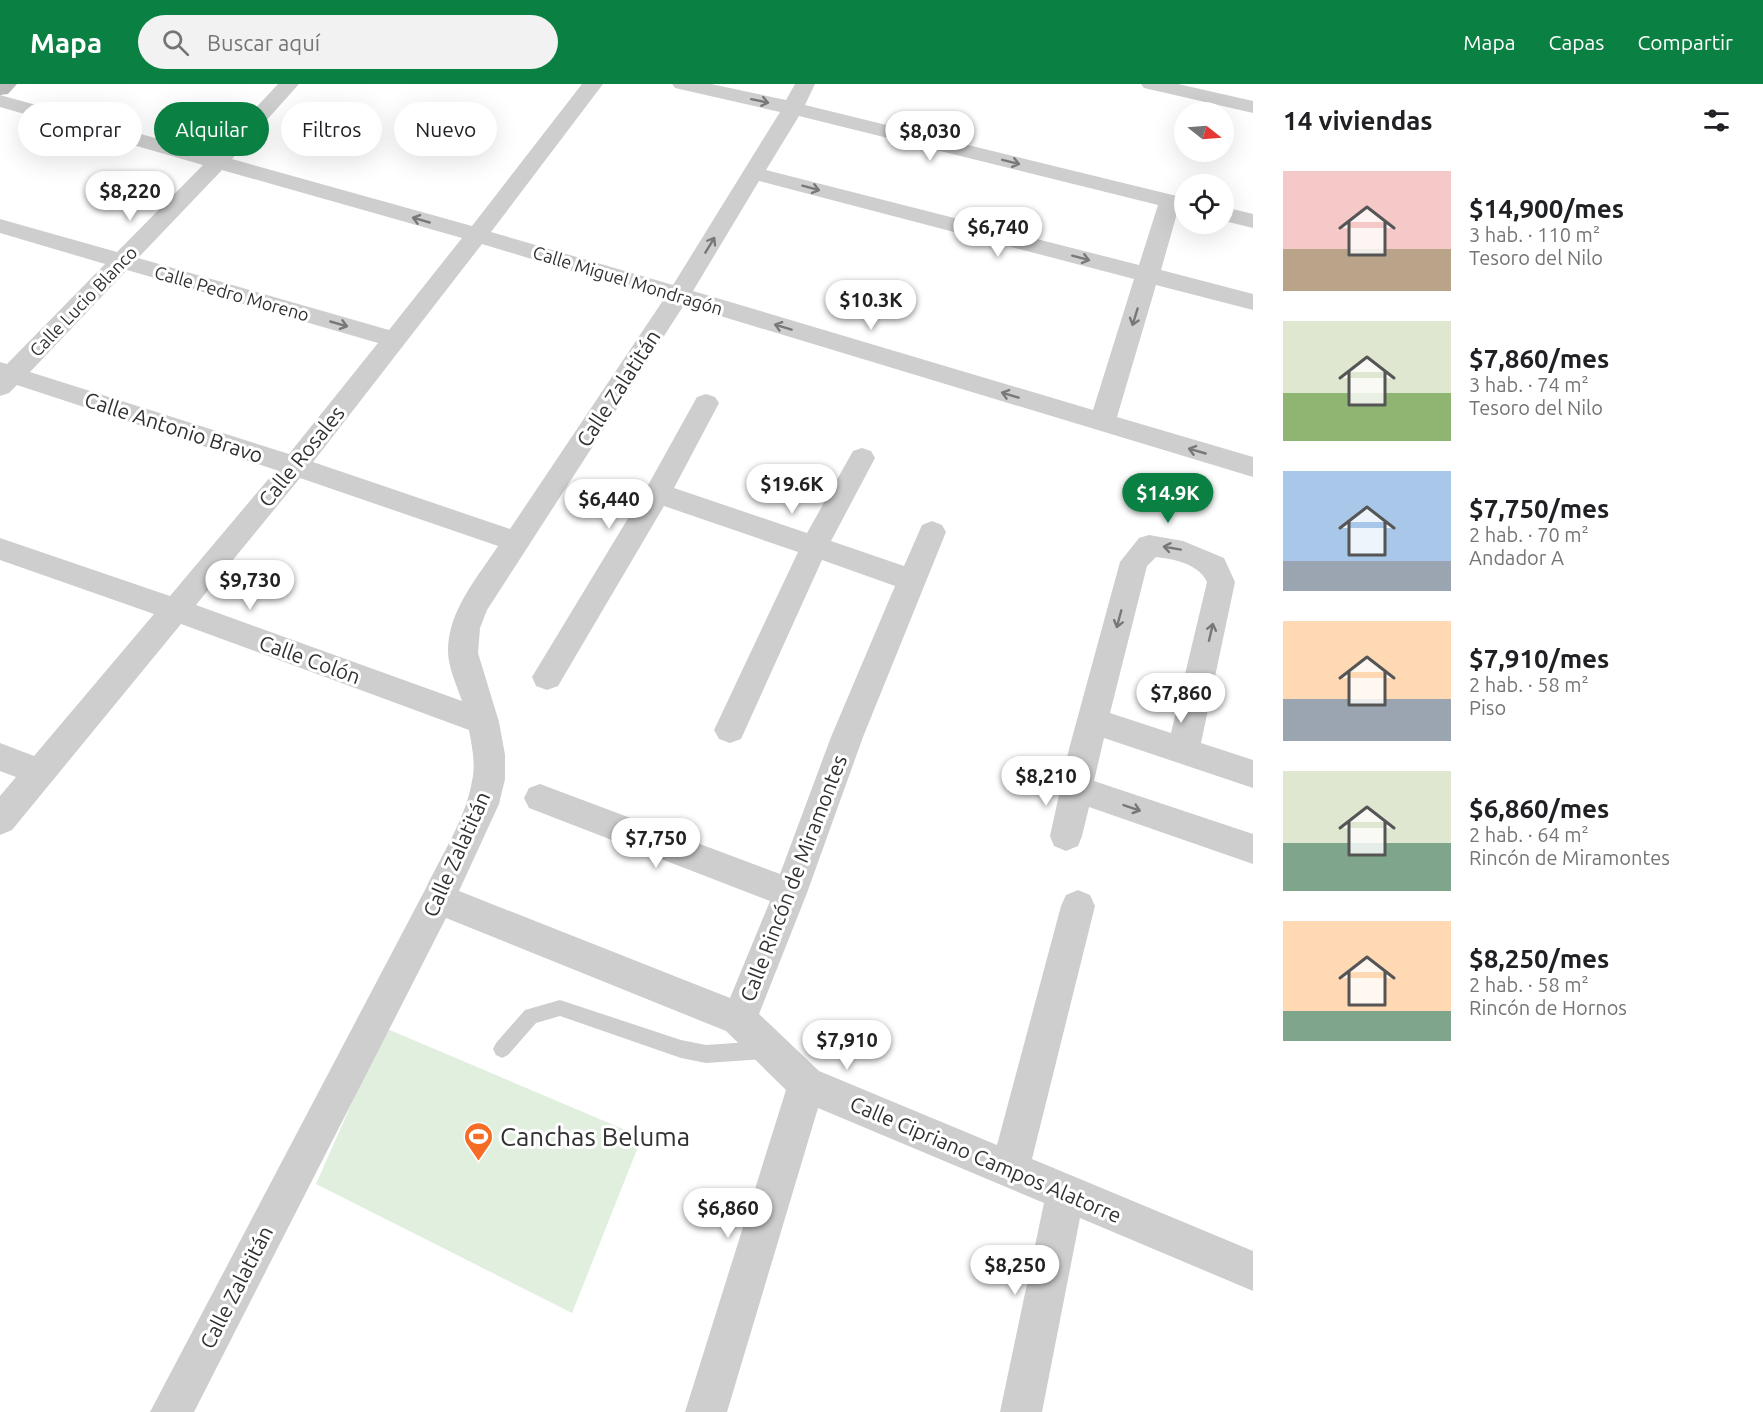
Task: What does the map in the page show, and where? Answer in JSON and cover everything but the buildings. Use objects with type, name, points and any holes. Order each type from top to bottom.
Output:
[{"type":"street","points":[[0,89],[6,84]]},
{"type":"street","name":"Calle Lucio Blanco","points":[[4,378],[217,163],[289,84]]},
{"type":"street","name":"Calle Rosales","points":[[0,820],[295,465],[477,236],[593,84]]},
{"type":"street","points":[[682,84],[794,108],[1174,202]]},
{"type":"street","name":"Calle Zalatitán","points":[[171,1412],[438,899],[483,804],[489,779],[489,755],[483,722],[463,653],[465,628],[474,606],[679,295],[794,108],[805,84]]},
{"type":"street","points":[[1151,84],[1253,107]]},
{"type":"street","name":"Calle Miguel Mondragón","points":[[0,101],[679,295],[1253,467]]},
{"type":"street","points":[[754,173],[1253,302]]},
{"type":"street","points":[[1102,423],[1148,275],[1174,213]]},
{"type":"street","points":[[1234,216],[1253,220]]},
{"type":"street","name":"Calle Pedro Moreno","points":[[0,225],[395,340]]},
{"type":"street","name":"Calle Antonio Bravo","points":[[4,378],[295,465],[517,542]]},
{"type":"street","points":[[547,677],[658,494],[706,403]]},
{"type":"street","points":[[730,730],[814,547],[862,458]]},
{"type":"street","points":[[658,494],[912,580]]},
{"type":"street","name":"Calle Rincón de Miramontes","points":[[739,1019],[790,893],[847,737],[932,532]]},
{"type":"street","points":[[1066,836],[1134,562],[1149,546],[1188,552],[1214,566],[1221,582],[1183,751]]},
{"type":"street","name":"Calle Colón","points":[[0,549],[174,609],[483,722]]},
{"type":"street","points":[[1093,721],[1253,774]]},
{"type":"street","points":[[0,757],[39,772]]},
{"type":"street","points":[[1077,789],[1253,849]]},
{"type":"street","points":[[540,798],[790,893]]},
{"type":"street","name":"Calle Cipriano Campos Alatorre","points":[[438,899],[739,1019],[806,1084],[1253,1271]]},
{"type":"street","points":[[1010,1169],[1078,906]]},
{"type":"street","points":[[706,1412],[806,1084]]},
{"type":"street","points":[[1021,1412],[1066,1192]]},
{"type":"lane","points":[[502,1049],[531,1016],[560,1008],[681,1049],[706,1054],[771,1050]]},
{"type":"green space","name":"Canchas Beluma","points":[[385,1028],[642,1137],[572,1313],[316,1184]]},
{"type":"place","name":"Canchas Beluma","points":[[479,1162]]}]
